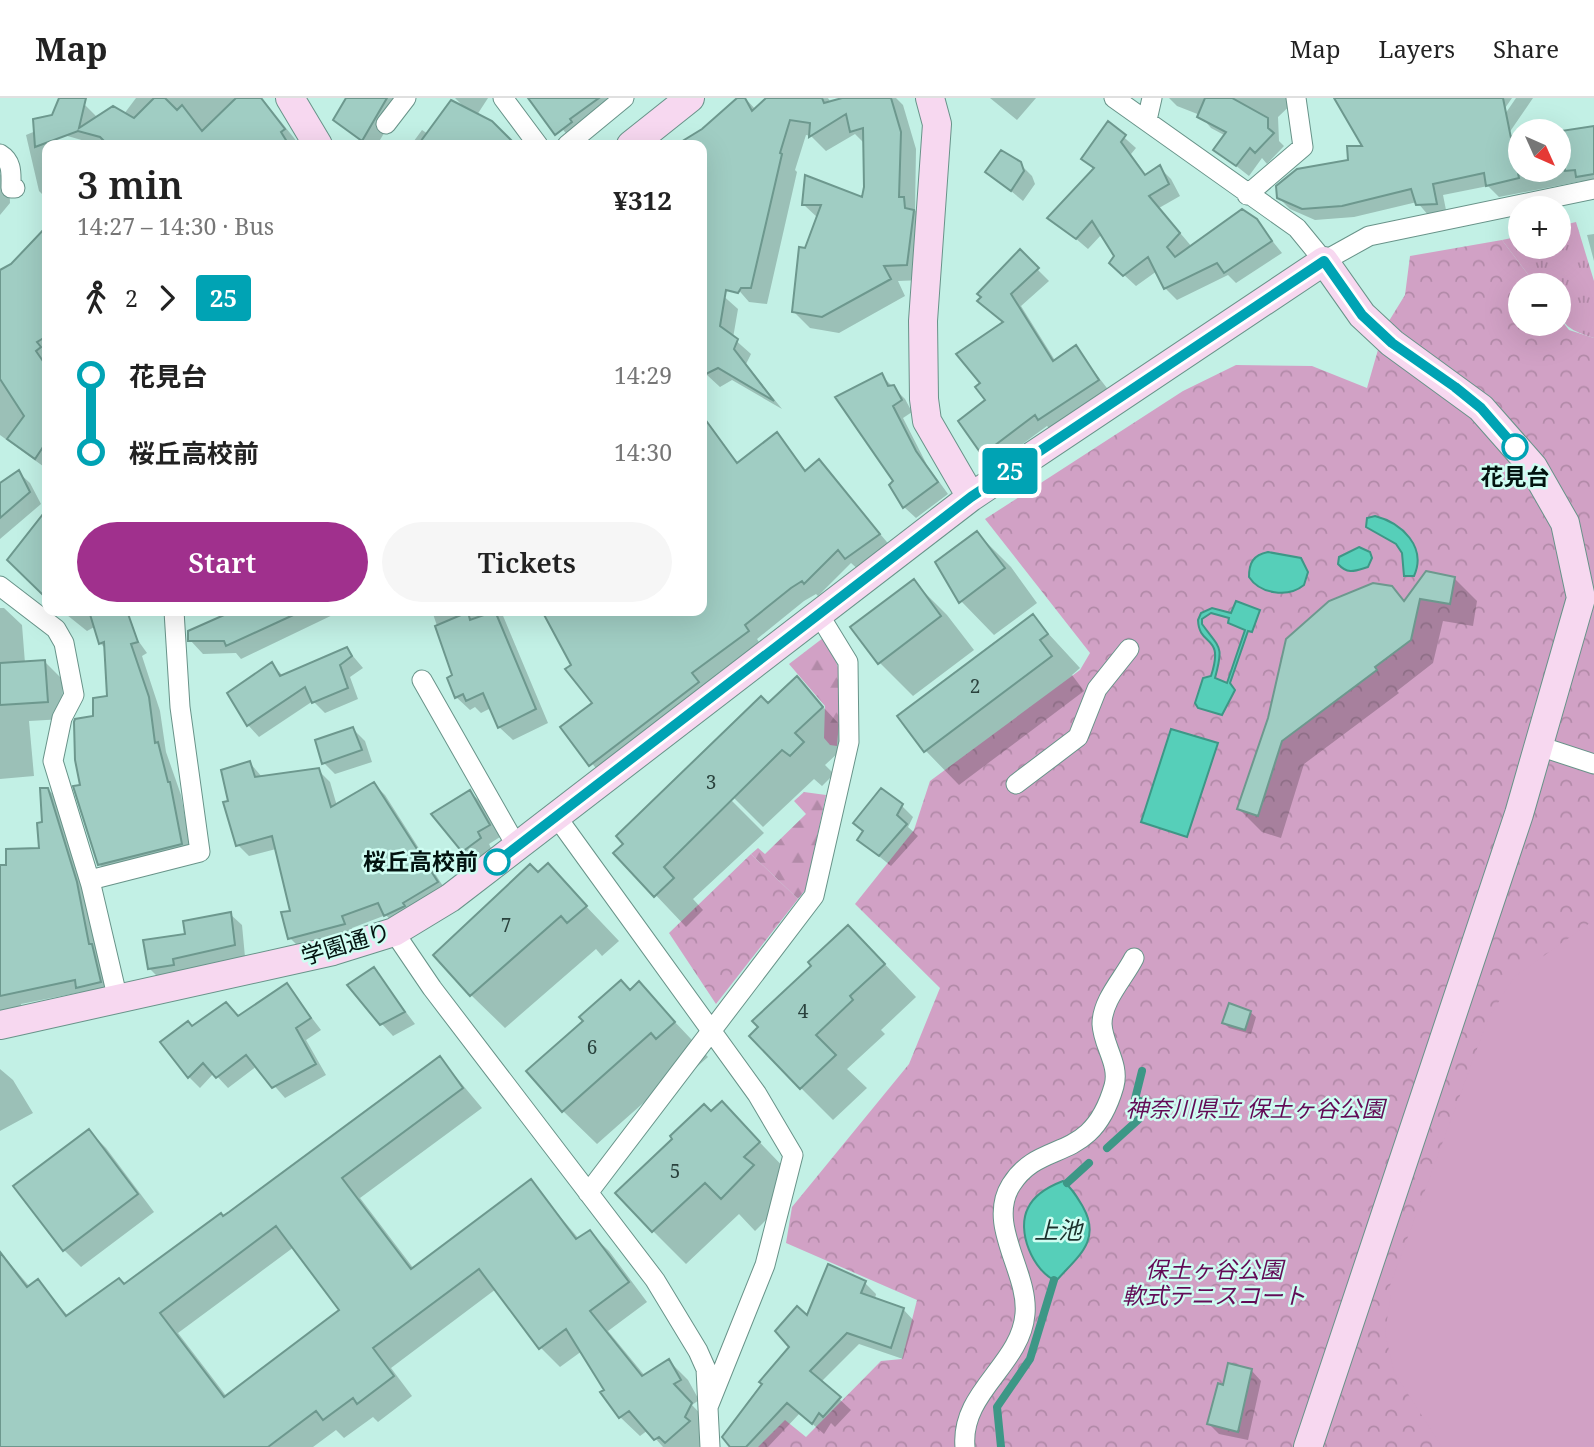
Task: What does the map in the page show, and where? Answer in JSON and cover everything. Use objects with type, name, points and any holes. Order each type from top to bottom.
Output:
[{"type":"street","points":[[290,98],[315,140]]},
{"type":"street","points":[[386,124],[406,98]]},
{"type":"street","points":[[503,98],[534,140]]},
{"type":"street","points":[[573,140],[624,98]]},
{"type":"street","points":[[637,140],[690,98]]},
{"type":"street","points":[[930,98],[937,124],[923,321],[924,399],[927,421],[971,497]]},
{"type":"street","points":[[1114,98],[1297,228],[1324,261],[1344,294],[1392,343],[1481,408],[1533,467],[1565,523],[1581,598],[1518,814],[1308,1447]]},
{"type":"street","points":[[1147,120],[1152,98]]},
{"type":"street","points":[[1247,195],[1303,147],[1296,98]]},
{"type":"street","points":[[0,154],[7,159],[11,168],[11,188],[15,188]]},
{"type":"street","points":[[1324,261],[1369,236],[1594,189]]},
{"type":"street","name":"学園通り","points":[[0,1026],[333,951],[394,932],[450,898],[971,497],[1324,261]]},
{"type":"street","points":[[0,586],[56,629],[64,643],[74,695],[62,718],[53,761],[90,880],[118,1000]]},
{"type":"street","points":[[588,1193],[814,896],[849,742],[848,662],[818,613]]},
{"type":"street","points":[[90,880],[200,852],[180,707],[174,616]]},
{"type":"street","points":[[1016,784],[1078,737],[1097,689],[1129,649]]},
{"type":"street","points":[[422,680],[517,846]]},
{"type":"street","points":[[1536,746],[1594,764]]},
{"type":"street","points":[[556,816],[757,1094],[793,1155],[765,1265],[708,1407]]},
{"type":"street","points":[[394,932],[432,988],[655,1280],[706,1369],[710,1447]]},
{"type":"street","points":[[965,1447],[970,1412],[1017,1341],[1026,1314],[1024,1290],[1003,1219],[1006,1195],[1011,1185],[1029,1167],[1082,1140],[1101,1119],[1116,1076],[1102,1026],[1103,1013],[1134,958]]},
{"type":"green space","points":[[1576,222],[1594,281],[1594,338],[1571,328],[1571,273],[1527,273],[1516,259],[1571,259],[1571,223]]},
{"type":"green space","name":"神奈川県立 保土ヶ谷公園","points":[[1502,240],[1508,248],[1508,259],[1516,259],[1527,273],[1508,273],[1508,336],[1571,336],[1571,331],[1594,338],[1594,1447],[758,1447],[785,1420],[806,1437],[881,1361],[902,1359],[917,1300],[786,1243],[792,1207],[909,1064],[940,988],[855,904],[914,830],[930,781],[1080,670],[1090,653],[985,519],[1183,391],[1236,365],[1312,366],[1367,388],[1384,329],[1405,295],[1410,256]]},
{"type":"green space","points":[[823,638],[837,664],[840,677],[841,703],[837,746],[830,745],[824,738],[825,706],[789,664]]},
{"type":"green space","points":[[804,792],[826,795],[806,889],[798,899],[751,854],[758,848],[765,854],[806,814],[794,801]]},
{"type":"green space","points":[[751,854],[798,899],[716,1004],[669,933]]},
{"type":"green space","points":[[1594,920],[1594,1447],[1442,1447],[1394,1372],[1385,1333],[1391,1294],[1388,1291],[1488,1019],[1514,977]]},
{"type":"water","points":[[1375,516],[1394,524],[1410,538],[1417,555],[1414,576],[1404,576],[1402,553],[1396,544],[1366,527],[1367,518]]},
{"type":"water","points":[[1359,547],[1370,552],[1372,558],[1368,567],[1348,571],[1338,564],[1339,557]]},
{"type":"water","points":[[1268,552],[1301,558],[1308,572],[1304,585],[1282,593],[1267,590],[1254,583],[1249,577],[1251,564],[1259,555]]},
{"type":"water","points":[[1236,601],[1260,610],[1252,632],[1248,631],[1230,683],[1235,690],[1222,715],[1198,708],[1195,703],[1203,678],[1211,676],[1215,662],[1213,647],[1202,635],[1198,620],[1201,613],[1212,608],[1231,613]],"holes":[[[1211,613],[1229,618],[1228,623],[1245,630],[1227,683],[1215,678],[1219,648],[1202,624],[1202,619]]]},
{"type":"water","points":[[1171,729],[1218,743],[1187,837],[1141,822]]},
{"type":"water","name":"上池","points":[[1063,1181],[1083,1207],[1090,1230],[1079,1256],[1056,1281],[1040,1269],[1034,1260],[1024,1228],[1028,1208],[1034,1199]]},
{"type":"building","points":[[59,98],[86,98],[79,128],[113,106],[134,118],[154,98],[165,98],[177,110],[182,105],[202,131],[236,98],[261,98],[285,129],[281,132],[286,140],[103,140],[78,131],[54,140],[42,140],[42,144],[35,147],[33,119],[52,115]]},
{"type":"building","points":[[346,98],[387,98],[363,140],[333,120]]},
{"type":"building","points":[[528,98],[599,98],[570,119],[572,122],[555,135]]},
{"type":"building","points":[[737,98],[745,98],[752,111],[766,98],[822,98],[824,103],[842,98],[891,98],[901,132],[899,197],[904,197],[905,208],[914,210],[907,265],[884,266],[891,279],[822,317],[792,312],[799,247],[805,248],[821,205],[802,205],[805,175],[862,197],[863,128],[850,132],[846,114],[809,137],[810,123],[790,120],[780,153],[782,154],[751,288],[741,288],[738,293],[726,290],[720,326],[738,339],[734,349],[774,401],[718,368],[707,374],[707,140],[684,140],[702,129]]},
{"type":"building","points":[[1205,98],[1232,98],[1268,118],[1268,128],[1274,133],[1255,153],[1250,148],[1236,166],[1213,150],[1226,132],[1197,117]]},
{"type":"building","points":[[1334,98],[1503,98],[1508,123],[1508,181],[1486,186],[1484,173],[1433,184],[1437,204],[1416,205],[1411,189],[1342,206],[1302,209],[1277,198],[1276,186],[1297,169],[1348,160],[1347,146],[1362,146]]},
{"type":"building","points":[[451,100],[492,121],[511,140],[422,140]]},
{"type":"building","points":[[1108,121],[1126,135],[1121,142],[1145,175],[1160,165],[1169,184],[1149,196],[1180,233],[1167,247],[1175,257],[1242,209],[1257,219],[1272,241],[1224,273],[1217,263],[1164,289],[1148,257],[1123,276],[1109,263],[1114,256],[1092,221],[1076,239],[1047,218],[1094,168],[1081,159]]},
{"type":"building","points":[[1594,126],[1594,174],[1576,177],[1575,170],[1572,170],[1572,129]]},
{"type":"building","points":[[1001,150],[1021,162],[1024,171],[1011,191],[985,172]]},
{"type":"building","points":[[42,231],[42,339],[37,342],[41,347],[36,351],[42,360],[42,448],[35,459],[7,439],[24,416],[0,379],[0,270],[11,264]]},
{"type":"building","points":[[1020,249],[1039,268],[1011,294],[1053,361],[1076,345],[1099,380],[1038,420],[1035,415],[982,455],[958,421],[985,400],[975,387],[980,383],[956,354],[1003,322],[977,301],[981,297],[977,294]]},
{"type":"building","points":[[882,373],[888,386],[894,385],[902,400],[893,406],[916,451],[938,482],[903,508],[889,485],[893,481],[835,397]]},
{"type":"building","points":[[707,422],[737,463],[777,432],[805,471],[819,459],[880,534],[845,559],[838,550],[804,584],[802,581],[791,588],[745,625],[749,631],[692,673],[699,682],[589,766],[560,727],[592,703],[565,669],[571,665],[545,616],[707,616]]},
{"type":"building","points":[[19,470],[30,492],[0,518],[0,483]]},
{"type":"building","points":[[42,515],[42,594],[7,560]]},
{"type":"building","points":[[977,531],[1005,568],[959,603],[935,562]]},
{"type":"building","points":[[1426,571],[1455,577],[1450,604],[1420,599],[1411,640],[1375,667],[1377,670],[1282,741],[1258,816],[1237,809],[1268,718],[1286,639],[1329,601],[1373,583],[1392,586],[1404,601]]},
{"type":"building","points":[[914,579],[941,616],[878,664],[850,627]]},
{"type":"building","points":[[1033,614],[1048,634],[1040,640],[1052,656],[924,752],[897,716]]},
{"type":"building","points":[[91,616],[129,616],[138,642],[131,644],[149,697],[155,743],[158,742],[170,782],[182,844],[98,865],[73,786],[80,785],[75,760],[75,719],[93,716],[93,698],[107,696],[104,642],[99,644]]},
{"type":"building","points":[[222,616],[291,616],[226,646],[224,641],[188,641],[188,631]]},
{"type":"building","points":[[459,616],[469,616],[470,620],[481,616],[497,616],[536,709],[498,728],[483,693],[466,701],[463,694],[455,698],[447,678],[452,675],[435,626]]},
{"type":"building","points":[[347,647],[352,656],[340,665],[348,688],[312,703],[305,687],[247,726],[227,693],[272,662],[280,676]]},
{"type":"building","points":[[45,660],[48,702],[0,705],[0,663]]},
{"type":"building","points":[[797,676],[823,707],[795,733],[804,742],[790,756],[782,750],[664,867],[674,878],[654,897],[613,853],[623,844],[616,836],[761,696],[768,703]]},
{"type":"building","points":[[353,727],[362,750],[322,764],[315,740]]},
{"type":"building","points":[[250,761],[255,777],[319,768],[331,807],[374,782],[438,882],[403,903],[405,906],[384,916],[378,903],[342,916],[345,924],[288,939],[281,912],[290,911],[272,836],[236,846],[223,802],[228,801],[221,770]]},
{"type":"building","points":[[40,788],[48,788],[77,882],[89,944],[92,944],[101,982],[76,988],[75,980],[0,996],[0,865],[6,865],[6,849],[39,848],[37,823],[42,822]]},
{"type":"building","points":[[881,788],[903,804],[897,815],[907,824],[879,856],[857,840],[863,831],[853,823]]},
{"type":"building","points":[[470,790],[490,825],[478,832],[481,838],[462,852],[431,814]]},
{"type":"building","points":[[548,863],[587,906],[567,923],[561,916],[470,996],[433,955],[530,864],[538,872]]},
{"type":"building","points":[[231,912],[235,945],[173,959],[174,965],[148,969],[143,940],[185,934],[183,921]]},
{"type":"building","points":[[848,925],[885,964],[850,996],[853,1000],[816,1035],[836,1055],[800,1089],[749,1036],[758,1027],[752,1021],[811,966],[808,962]]},
{"type":"building","points":[[374,967],[405,1012],[380,1025],[347,985]]},
{"type":"building","points":[[621,980],[630,990],[639,981],[675,1022],[656,1039],[651,1033],[562,1112],[526,1071],[583,1021],[579,1017]]},
{"type":"building","points":[[287,983],[311,1018],[296,1028],[316,1064],[272,1088],[246,1055],[216,1078],[203,1063],[188,1078],[160,1042],[188,1021],[192,1026],[226,1002],[238,1016]]},
{"type":"building","points":[[1229,1003],[1251,1011],[1245,1030],[1222,1023]]},
{"type":"building","points":[[440,1056],[463,1088],[342,1178],[411,1269],[531,1179],[576,1239],[590,1230],[629,1282],[590,1311],[642,1376],[669,1359],[681,1380],[674,1384],[692,1403],[685,1417],[690,1421],[665,1443],[659,1437],[654,1440],[629,1411],[619,1418],[600,1392],[604,1390],[566,1329],[539,1349],[479,1269],[373,1348],[394,1376],[357,1404],[353,1398],[323,1420],[316,1411],[268,1447],[0,1447],[0,1252],[27,1287],[38,1279],[66,1316],[119,1278],[124,1284],[221,1213],[223,1216]],"holes":[[[276,1226],[339,1310],[224,1397],[160,1313]]]},
{"type":"building","points":[[722,1101],[760,1142],[744,1157],[754,1165],[721,1199],[705,1183],[652,1232],[615,1193],[672,1139],[670,1136],[704,1104],[711,1111]]},
{"type":"building","points":[[89,1129],[138,1194],[63,1251],[13,1186]]},
{"type":"building","points":[[828,1264],[866,1281],[861,1293],[904,1308],[891,1348],[847,1333],[810,1371],[841,1397],[823,1417],[819,1413],[812,1424],[787,1403],[746,1447],[730,1447],[722,1437],[762,1384],[759,1382],[789,1347],[775,1331],[797,1306],[807,1315]]},
{"type":"building","points":[[1228,1363],[1252,1369],[1238,1432],[1207,1424],[1218,1383],[1223,1385]]},
{"type":"waterway","points":[[1107,1148],[1139,1119],[1145,1103],[1135,1099],[1142,1071]]},
{"type":"waterway","points":[[1067,1183],[1089,1163]]},
{"type":"waterway","points":[[1001,1447],[997,1407],[1030,1359],[1054,1280]]},
{"type":"bus line","name":"25","points":[[497,862],[971,497],[1324,261],[1344,294],[1362,315],[1392,343],[1481,408],[1515,447]]},
{"type":"place","name":"花見台","points":[[1515,447]]},
{"type":"place","name":"桜丘高校前","points":[[497,862]]},
{"type":"park label","name":"保土ヶ谷公園 軟式テニスコート","points":[[1214,1283]]}]
